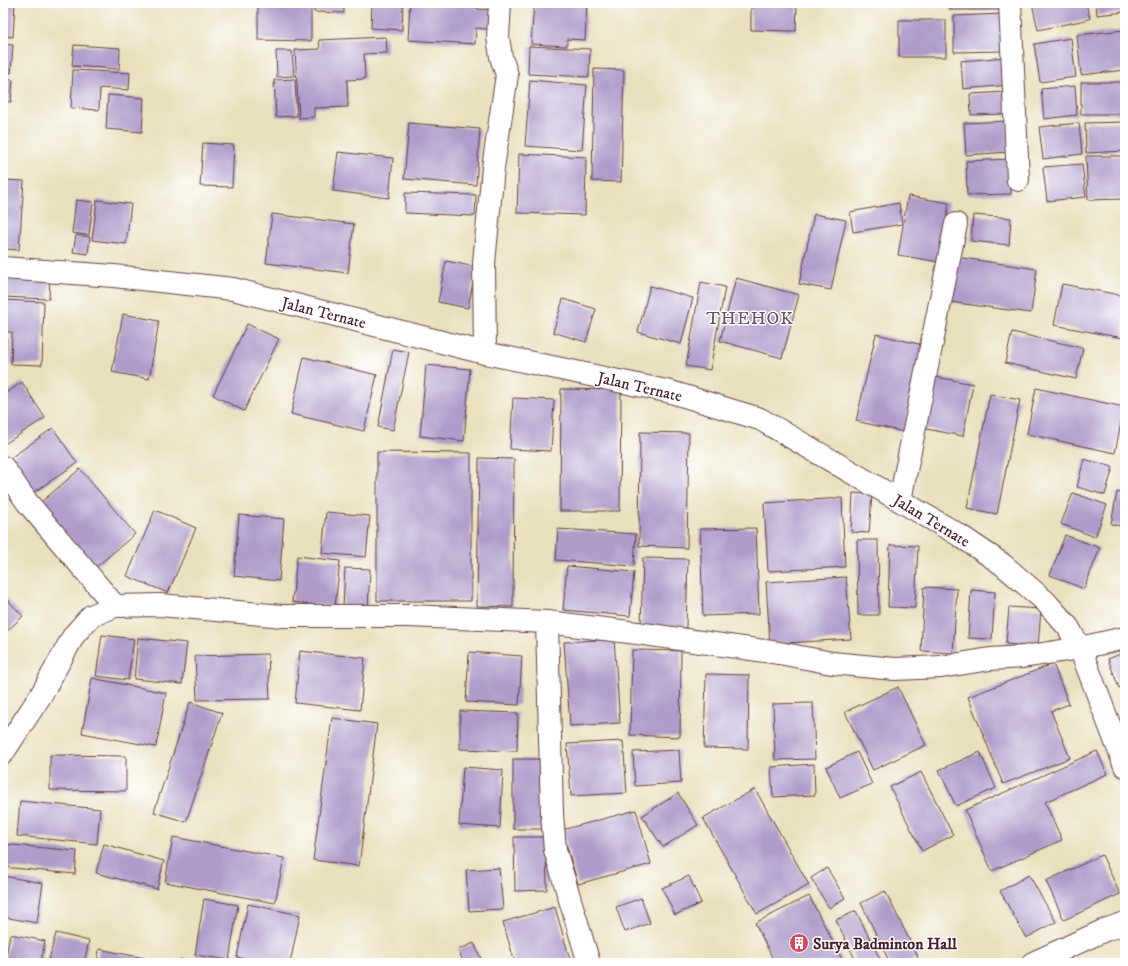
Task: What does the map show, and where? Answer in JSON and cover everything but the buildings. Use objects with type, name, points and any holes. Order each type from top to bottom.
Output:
[{"type":"street","points":[[486,353],[484,263],[493,168],[507,75],[501,57],[498,37],[500,3]]},
{"type":"street","points":[[1010,3],[1018,180]]},
{"type":"street","points":[[900,500],[956,224]]},
{"type":"street","name":"Jalan Ternate","points":[[3,268],[114,276],[233,289],[486,353],[671,392],[760,419],[959,535],[1002,564],[1045,601],[1068,627],[1080,648],[1125,766]]},
{"type":"street","points":[[3,467],[27,502],[115,606]]},
{"type":"street","points":[[3,753],[41,695],[74,635],[91,616],[115,606],[160,605],[282,616],[409,616],[547,622],[684,639],[779,653],[832,663],[895,669],[940,667],[990,659],[1023,657],[1080,648],[1125,638]]},
{"type":"street","points":[[547,622],[552,814],[555,850],[589,963]]},
{"type":"street","points":[[1033,963],[1105,930],[1125,924]]},
{"type":"place","name":"Surya Badminton Hall","points":[[799,943]]},
{"type":"district","name":"THEHOK","points":[[750,318]]}]
